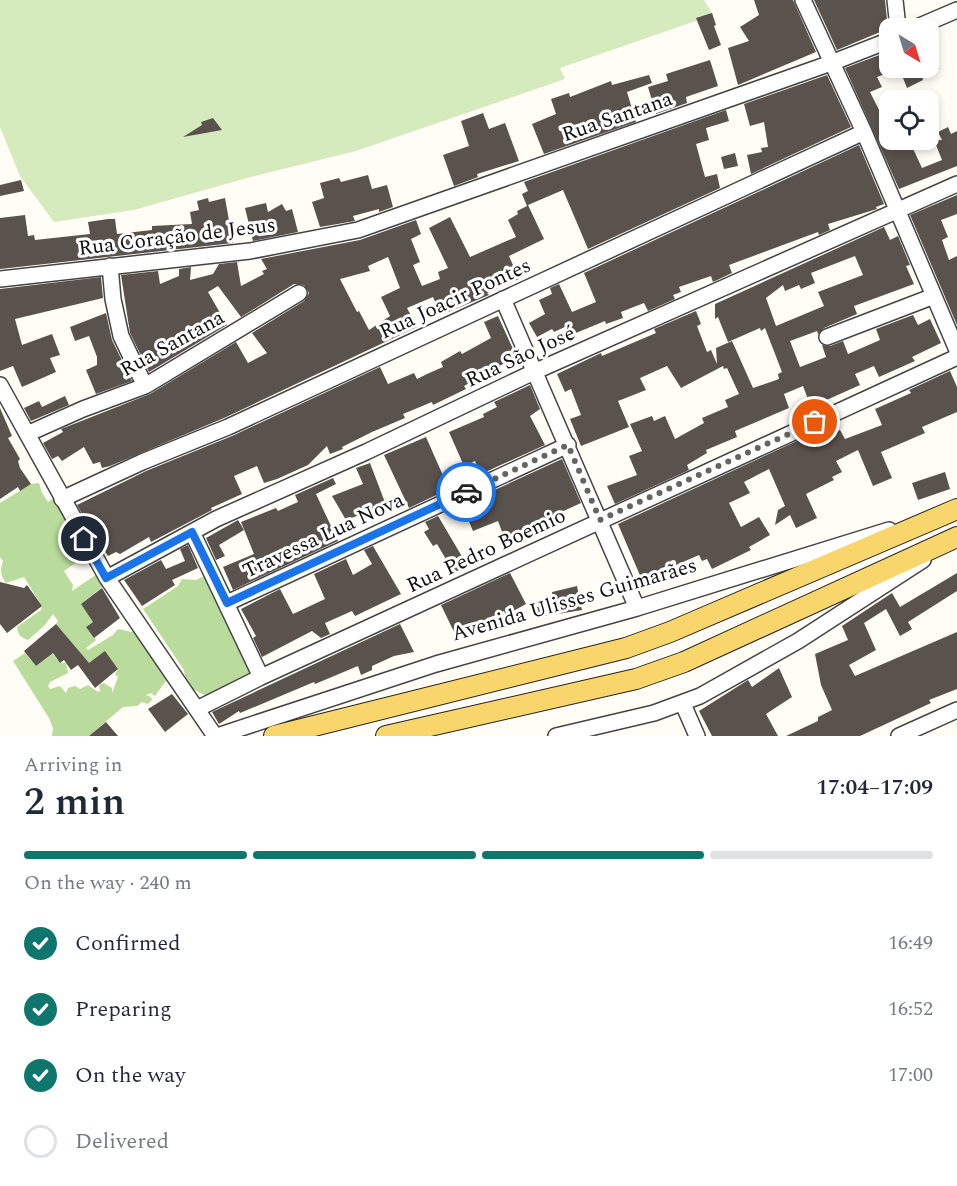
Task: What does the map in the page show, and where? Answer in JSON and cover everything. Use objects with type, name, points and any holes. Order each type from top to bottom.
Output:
[{"type":"main road","name":"Avenida Ulisses Guimarães","points":[[274,736],[626,648],[670,632],[952,512]]},
{"type":"main road","points":[[386,736],[636,679],[684,662],[956,537]]},
{"type":"main road","points":[[626,648],[636,679]]},
{"type":"street","points":[[802,0],[864,132],[957,350]]},
{"type":"street","points":[[896,0],[897,18]]},
{"type":"street","points":[[938,18],[957,10]]},
{"type":"street","name":"Rua Santana","points":[[358,230],[879,44]]},
{"type":"street","name":"Rua Joacir Pontes","points":[[62,499],[142,462],[228,427],[864,132]]},
{"type":"street","name":"Rua São José","points":[[106,578],[192,532],[536,371],[957,184]]},
{"type":"street","name":"Rua Coração de Jesus","points":[[0,279],[250,251],[358,230]]},
{"type":"street","points":[[110,266],[113,299],[121,336],[145,386]]},
{"type":"street","name":"Rua Santana","points":[[27,434],[83,409],[145,386],[298,293]]},
{"type":"street","points":[[827,337],[934,296]]},
{"type":"street","points":[[503,299],[637,608]]},
{"type":"street","name":"Rua Pedro Boemio","points":[[197,709],[261,676],[957,357]]},
{"type":"street","points":[[0,385],[106,578],[216,736]]},
{"type":"street","name":"Travessa Lua Nova","points":[[227,603],[568,445]]},
{"type":"street","name":"Avenida Ulisses Guimarães","points":[[216,736],[436,664],[637,608],[952,512]]},
{"type":"street","points":[[192,532],[261,676]]},
{"type":"street","points":[[556,736],[683,704],[798,641],[888,584],[956,537]]},
{"type":"street","points":[[683,704],[697,736]]},
{"type":"street","points":[[899,736],[957,710]]},
{"type":"green space","points":[[0,0],[704,0],[713,15],[560,68],[565,79],[356,151],[247,178],[134,210],[54,222],[20,176],[0,127]]},
{"type":"green space","points":[[39,483],[48,502],[54,498],[91,552],[64,571],[73,585],[72,591],[97,574],[102,587],[81,604],[94,621],[86,627],[96,640],[86,648],[88,650],[113,635],[118,629],[132,632],[140,626],[168,678],[155,696],[151,693],[146,695],[152,700],[148,704],[142,702],[137,706],[123,707],[89,736],[52,736],[53,728],[49,718],[13,661],[25,653],[36,666],[52,653],[60,663],[66,663],[68,673],[50,682],[48,686],[50,689],[60,686],[66,693],[68,688],[75,686],[80,689],[88,685],[98,692],[100,691],[99,685],[104,683],[112,688],[112,693],[118,677],[115,674],[118,669],[106,653],[84,666],[81,655],[56,624],[58,621],[53,614],[44,626],[28,640],[21,637],[18,632],[17,627],[41,610],[42,606],[24,577],[6,583],[3,577],[1,570],[3,561],[0,557],[0,503],[31,484]]},
{"type":"green space","points":[[208,574],[252,676],[211,697],[196,691],[189,685],[184,670],[143,609],[178,586],[182,579],[196,580]]},
{"type":"building","points":[[754,0],[793,0],[816,52],[738,85],[728,48],[749,41],[740,27],[759,15]]},
{"type":"building","points":[[814,0],[885,0],[887,18],[879,18],[879,32],[837,50]]},
{"type":"building","points":[[712,13],[721,45],[709,50],[696,18]]},
{"type":"building","points":[[879,55],[879,76],[877,77],[882,87],[870,92],[879,110],[879,144],[845,68]]},
{"type":"building","points":[[710,60],[718,86],[686,97],[687,103],[656,114],[648,87],[668,81],[666,74]]},
{"type":"building","points":[[649,75],[652,83],[627,92],[636,122],[544,154],[532,124],[556,114],[551,99],[569,93],[570,97],[611,81],[612,85]]},
{"type":"building","points":[[827,75],[851,127],[751,174],[747,155],[762,152],[761,148],[768,147],[764,122],[750,126],[744,104]]},
{"type":"building","points":[[903,78],[922,78],[923,80],[907,88]]},
{"type":"building","points":[[726,110],[729,121],[706,128],[709,140],[696,144],[705,177],[717,174],[720,188],[588,249],[563,190],[528,205],[544,239],[509,256],[519,279],[487,293],[489,295],[441,315],[433,297],[407,308],[417,327],[224,418],[110,466],[102,468],[100,462],[93,464],[84,447],[62,461],[58,456],[52,459],[43,443],[63,432],[61,429],[150,394],[236,342],[248,363],[267,353],[252,333],[304,301],[309,293],[304,285],[294,284],[241,317],[218,286],[208,292],[227,325],[149,372],[130,333],[121,275],[158,271],[160,284],[179,276],[179,269],[191,267],[190,280],[213,274],[219,264],[237,262],[241,286],[264,274],[262,271],[267,269],[261,259],[360,240],[416,220],[421,234],[411,239],[420,262],[413,265],[422,286],[440,279],[438,272],[448,268],[429,228],[450,217],[470,257],[516,237],[508,220],[518,214],[517,211],[527,206],[522,194],[528,191],[524,182]],"holes":[[[388,257],[400,288],[381,297],[390,316],[369,330],[340,279],[370,271],[368,266]]]},
{"type":"building","points":[[483,113],[489,129],[505,123],[519,161],[477,174],[478,177],[454,186],[443,155],[469,146],[461,121]]},
{"type":"building","points":[[213,118],[222,130],[183,137],[202,125],[201,122]]},
{"type":"building","points":[[948,127],[951,134],[957,131],[957,166],[899,189],[882,150],[914,150],[922,168],[942,160],[938,150],[939,140],[942,140],[939,132]]},
{"type":"building","points":[[859,145],[884,204],[876,207],[877,209],[828,224],[830,230],[819,235],[818,232],[729,265],[732,273],[713,282],[711,276],[679,287],[681,292],[673,295],[675,299],[648,311],[644,303],[621,312],[623,318],[606,324],[605,321],[571,335],[567,326],[554,332],[552,329],[537,337],[529,323],[545,314],[539,300],[552,294],[550,288],[559,284],[572,312],[596,302],[584,273]]},
{"type":"building","points":[[735,153],[738,166],[724,169],[721,157]]},
{"type":"building","points":[[368,175],[372,189],[387,185],[393,207],[379,212],[379,209],[353,216],[355,221],[320,227],[312,202],[324,198],[320,183],[339,178],[341,182]]},
{"type":"building","points":[[21,180],[24,191],[0,196],[0,185]]},
{"type":"building","points":[[957,195],[957,214],[941,220],[948,237],[942,240],[949,260],[957,256],[957,325],[910,215]]},
{"type":"building","points":[[208,198],[209,202],[225,198],[233,243],[0,269],[0,218],[25,215],[28,236],[34,235],[35,240],[90,234],[88,222],[108,219],[115,219],[117,234],[152,230],[152,226],[192,224],[190,212],[199,210],[197,201]]},
{"type":"building","points":[[266,203],[268,212],[282,204],[286,211],[292,209],[298,232],[253,241],[245,208]]},
{"type":"building","points":[[884,227],[890,240],[898,236],[910,265],[906,266],[914,284],[854,306],[857,314],[824,328],[818,334],[817,331],[790,341],[800,367],[826,357],[822,345],[830,346],[843,341],[848,354],[880,340],[876,329],[913,315],[918,325],[930,319],[941,343],[912,357],[915,361],[879,377],[874,366],[855,374],[860,385],[811,407],[803,386],[784,394],[789,408],[735,431],[737,437],[706,450],[707,453],[687,465],[689,470],[615,504],[607,486],[637,475],[629,456],[642,451],[630,424],[652,416],[654,421],[665,416],[675,439],[704,423],[702,418],[728,407],[725,400],[739,394],[727,368],[724,369],[723,366],[681,388],[667,366],[640,378],[646,390],[618,401],[629,427],[581,446],[570,419],[581,415],[571,389],[565,392],[557,374],[601,353],[602,356],[656,333],[654,329],[696,311],[701,324],[697,326],[707,352],[711,350],[717,364],[716,348],[732,341],[753,388],[779,379],[778,374],[782,372],[765,328],[728,342],[718,317],[715,319],[715,304]],"holes":[[[855,256],[863,275],[818,292],[824,306],[776,326],[766,298],[783,285],[785,291],[799,285],[801,289],[815,283],[811,273]]]},
{"type":"building","points":[[101,277],[103,298],[15,319],[22,345],[52,334],[60,355],[50,358],[56,372],[22,387],[13,366],[0,371],[0,289]]},
{"type":"building","points":[[106,313],[112,340],[132,381],[96,394],[86,370],[97,365],[97,357],[89,336],[75,341],[70,327]]},
{"type":"building","points":[[498,316],[518,360],[504,366],[503,364],[464,386],[466,389],[433,405],[432,402],[403,414],[405,418],[342,447],[343,449],[330,454],[327,446],[308,465],[277,479],[264,483],[257,466],[234,476],[242,494],[211,508],[212,510],[151,542],[149,537],[120,554],[116,552],[108,556],[97,538],[101,535],[88,515],[84,517],[77,505],[146,471],[232,436],[380,367],[388,384],[414,373],[417,379],[443,367],[441,362],[460,351],[462,354],[491,338],[484,322]]},
{"type":"building","points":[[950,371],[957,387],[957,412],[922,427],[925,433],[881,452],[892,478],[873,486],[858,450],[836,461],[842,472],[832,477],[834,480],[806,494],[817,518],[796,528],[790,515],[775,525],[778,510],[785,506],[769,469],[744,482],[750,493],[729,503],[741,527],[759,517],[770,535],[749,547],[751,550],[712,569],[707,559],[702,561],[699,555],[642,580],[618,524],[801,439],[804,445],[840,430],[845,439],[882,425],[875,409],[911,393],[909,390]]},
{"type":"building","points":[[530,385],[540,409],[530,416],[545,445],[481,474],[475,461],[464,466],[449,432],[484,417],[483,414],[497,407],[494,402]]},
{"type":"building","points":[[65,396],[69,405],[31,421],[24,408],[39,401],[42,407]]},
{"type":"building","points":[[0,408],[12,436],[8,438],[20,459],[18,461],[20,468],[31,484],[20,491],[18,487],[0,499]]},
{"type":"building","points":[[426,437],[449,489],[409,508],[384,455]]},
{"type":"building","points":[[562,459],[581,503],[557,514],[561,523],[515,541],[512,534],[504,537],[498,521],[473,531],[462,505]]},
{"type":"building","points":[[370,463],[386,505],[346,520],[332,496],[363,484],[356,468]]},
{"type":"building","points":[[945,472],[950,489],[918,500],[912,483]]},
{"type":"building","points":[[333,478],[336,484],[316,494],[338,541],[233,590],[223,567],[254,554],[241,522],[276,508],[278,511],[298,502],[295,495]]},
{"type":"building","points":[[438,516],[467,565],[454,573],[437,544],[433,546],[424,532],[429,529],[425,522]]},
{"type":"building","points":[[238,520],[244,530],[219,545],[225,556],[216,560],[206,538]]},
{"type":"building","points":[[188,545],[198,568],[172,580],[175,585],[142,606],[124,580],[161,560],[166,569],[185,561],[180,549]]},
{"type":"building","points":[[373,546],[401,594],[355,616],[352,611],[325,623],[330,634],[321,638],[312,631],[262,657],[253,638],[256,636],[241,609],[280,589],[293,614],[325,599],[314,574],[346,559],[353,575],[372,564],[364,550]]},
{"type":"building","points":[[510,573],[526,604],[506,615],[504,611],[455,634],[441,605]]},
{"type":"building","points":[[957,573],[957,591],[908,622],[912,629],[900,636],[886,609],[864,623],[876,650],[849,665],[855,676],[957,632],[957,689],[929,700],[931,703],[860,736],[786,736],[818,721],[818,717],[832,710],[821,685],[815,654],[848,640],[842,626],[892,593],[900,607]]},
{"type":"building","points":[[0,582],[24,588],[27,585],[42,606],[7,633],[0,624]]},
{"type":"building","points":[[577,586],[582,610],[539,617],[537,607],[554,604],[552,592]]},
{"type":"building","points":[[102,588],[120,618],[94,638],[86,627],[93,622],[81,604]]},
{"type":"building","points":[[56,624],[89,663],[105,651],[118,669],[95,688],[78,665],[71,670],[64,660],[60,663],[53,653],[36,666],[24,651]]},
{"type":"building","points":[[400,624],[414,652],[394,656],[372,666],[372,670],[361,675],[358,666],[315,684],[314,682],[240,713],[239,711],[219,724],[212,712]]},
{"type":"building","points":[[779,668],[792,697],[766,714],[778,736],[712,736],[699,711],[748,680],[752,687]]},
{"type":"building","points":[[172,694],[188,714],[165,732],[148,709]]},
{"type":"building","points":[[106,722],[118,736],[89,736]]},
{"type":"way so far","points":[[466,492],[568,445],[600,520],[815,422]]},
{"type":"route","points":[[84,539],[106,578],[192,532],[227,603],[466,492]]}]
